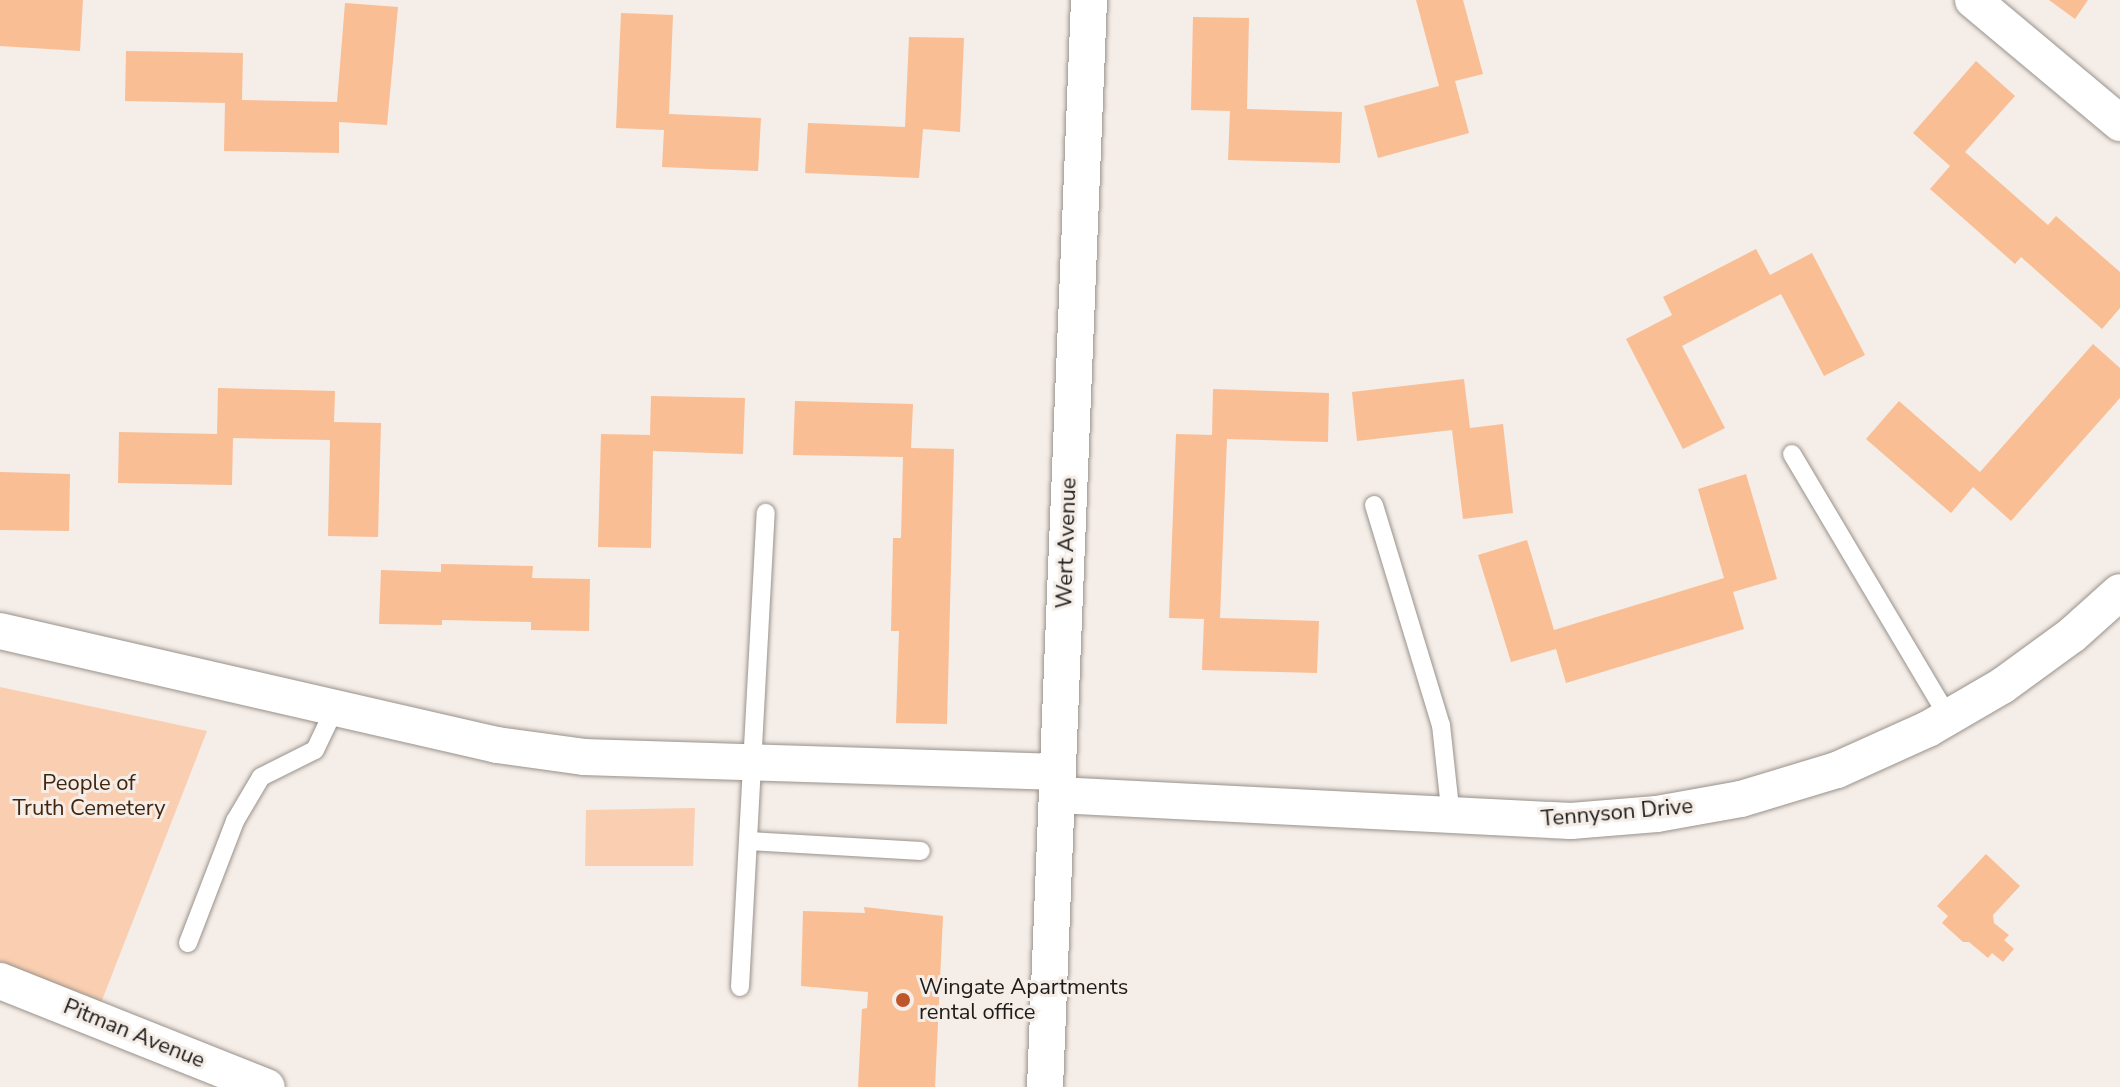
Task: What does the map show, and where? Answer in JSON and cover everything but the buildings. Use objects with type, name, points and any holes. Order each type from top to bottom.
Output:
[{"type":"street","name":"Wert Avenue","points":[[1045,1087],[1089,0]]},
{"type":"street","points":[[1973,0],[2120,123]]},
{"type":"street","name":"Tennyson Drive","points":[[0,631],[497,745],[585,757],[754,762],[1451,817],[1571,821],[1657,814],[1741,799],[1837,770],[1949,718],[2014,678],[2072,635],[2120,592]]},
{"type":"street","name":"Pitman Avenue","points":[[0,981],[267,1087]]},
{"type":"lane","points":[[1792,454],[1949,718]]},
{"type":"lane","points":[[1374,505],[1441,725],[1451,817]]},
{"type":"lane","points":[[740,987],[766,513]]},
{"type":"lane","points":[[188,943],[235,821],[261,777],[315,750],[335,708]]},
{"type":"lane","points":[[749,841],[921,851]]},
{"type":"green space","name":"People of Truth Cemetery","points":[[0,687],[207,731],[90,1031],[0,997]]},
{"type":"green space","points":[[695,808],[693,866],[585,866],[586,810]]},
{"type":"place","name":"Wingate Apartments rental office","points":[[903,1000]]}]
